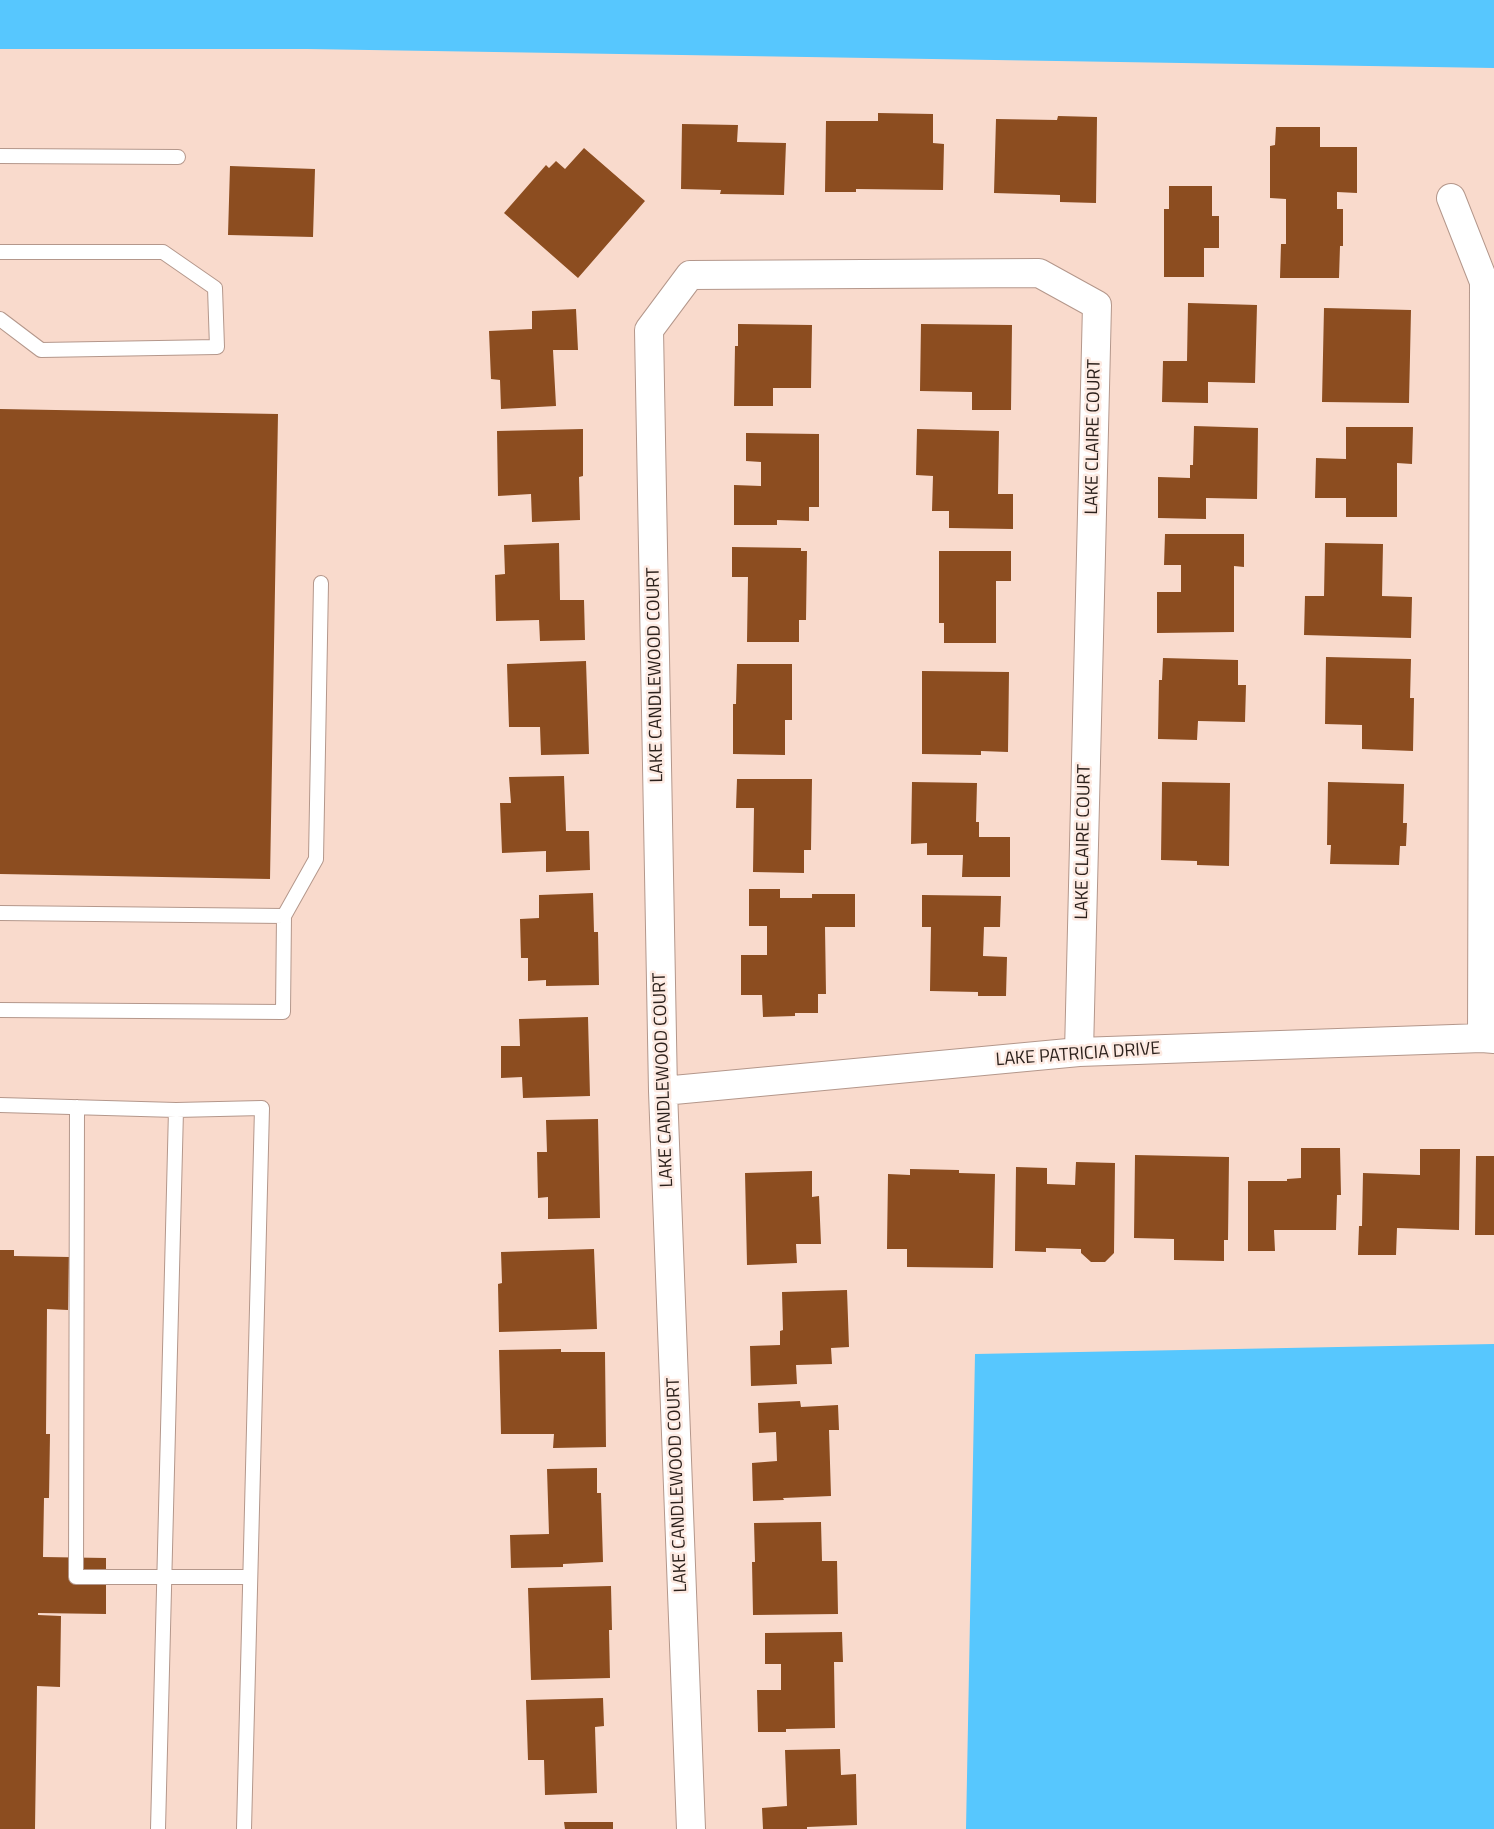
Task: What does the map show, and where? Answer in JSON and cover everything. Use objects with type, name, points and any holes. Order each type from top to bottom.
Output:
[{"type":"street","points":[[1451,198],[1484,282],[1488,1038]]},
{"type":"street","name":"LAKE CLAIRE COURT","points":[[650,330],[690,275],[1039,274],[1097,305],[1079,1052]]},
{"type":"street","name":"LAKE CANDLEWOOD COURT","points":[[650,330],[663,1091],[691,1829]]},
{"type":"street","name":"LAKE PATRICIA DRIVE","points":[[663,1091],[1079,1052],[1488,1038]]},
{"type":"lane","points":[[0,156],[178,157]]},
{"type":"lane","points":[[0,252],[163,252],[215,288],[217,347],[41,350],[0,319]]},
{"type":"lane","points":[[0,1010],[283,1012],[284,916],[316,859],[321,583]]},
{"type":"lane","points":[[0,913],[284,916]]},
{"type":"lane","points":[[0,1105],[176,1110],[262,1108],[244,1829]]},
{"type":"lane","points":[[78,1107],[76,1578],[250,1577]]},
{"type":"lane","points":[[158,1829],[176,1110]]},
{"type":"water","points":[[0,0],[1494,0],[1494,68],[307,49],[0,49]]},
{"type":"water","points":[[1494,1344],[1494,1829],[966,1829],[975,1354]]},
{"type":"building","points":[[878,113],[933,114],[933,143],[944,144],[943,190],[856,189],[856,192],[825,192],[826,121],[878,121]]},
{"type":"building","points":[[1058,116],[1097,117],[1096,203],[1060,202],[1060,195],[994,193],[996,119],[1057,120]]},
{"type":"building","points":[[682,124],[738,125],[737,142],[786,143],[784,195],[720,194],[721,190],[681,189]]},
{"type":"building","points":[[1276,127],[1320,127],[1320,147],[1357,147],[1357,193],[1337,192],[1337,209],[1343,209],[1343,246],[1340,246],[1339,278],[1280,278],[1281,244],[1286,244],[1286,199],[1270,198],[1270,146],[1275,145]]},
{"type":"building","points":[[584,148],[645,201],[578,278],[504,213],[546,165],[549,168],[556,161],[565,169]]},
{"type":"building","points":[[230,166],[315,169],[313,237],[228,235]]},
{"type":"building","points":[[1169,186],[1212,186],[1212,216],[1219,216],[1219,248],[1204,248],[1204,277],[1164,277],[1164,209],[1169,209]]},
{"type":"building","points":[[1188,303],[1257,305],[1255,383],[1208,382],[1208,403],[1162,402],[1163,361],[1187,361]]},
{"type":"building","points":[[1324,308],[1411,310],[1409,403],[1322,402]]},
{"type":"building","points":[[576,309],[578,350],[553,350],[556,406],[501,409],[500,380],[491,379],[489,331],[532,329],[532,311]]},
{"type":"building","points":[[738,324],[812,325],[811,388],[773,388],[773,406],[734,406],[735,346],[738,346]]},
{"type":"building","points":[[921,324],[1012,325],[1011,410],[972,410],[972,392],[920,391]]},
{"type":"building","points":[[0,409],[278,414],[270,879],[0,874]]},
{"type":"building","points":[[1194,426],[1258,428],[1257,499],[1206,498],[1206,519],[1158,518],[1158,477],[1190,478],[1190,465],[1193,465]]},
{"type":"building","points":[[1346,427],[1413,427],[1412,464],[1397,463],[1397,517],[1346,517],[1346,498],[1315,498],[1316,458],[1346,459]]},
{"type":"building","points":[[583,429],[583,476],[579,477],[580,520],[532,522],[531,494],[498,496],[497,431]]},
{"type":"building","points":[[917,429],[999,431],[998,494],[1013,494],[1013,529],[949,528],[949,511],[932,511],[933,476],[916,475]]},
{"type":"building","points":[[746,433],[819,434],[819,507],[809,507],[809,521],[777,520],[777,525],[734,525],[734,485],[761,486],[761,462],[746,461]]},
{"type":"building","points":[[1165,534],[1244,534],[1244,567],[1234,566],[1234,632],[1157,633],[1157,592],[1181,592],[1181,565],[1164,565]]},
{"type":"building","points":[[559,543],[560,600],[584,600],[585,640],[540,641],[539,620],[496,621],[495,575],[505,574],[504,545]]},
{"type":"building","points":[[1325,543],[1383,544],[1382,596],[1412,597],[1411,638],[1304,635],[1305,596],[1324,596]]},
{"type":"building","points":[[732,547],[801,548],[801,551],[807,551],[806,620],[799,620],[799,642],[747,642],[748,577],[732,577]]},
{"type":"building","points":[[939,551],[1011,551],[1011,581],[996,581],[996,643],[944,643],[944,623],[939,623]]},
{"type":"building","points":[[1326,657],[1411,659],[1410,698],[1414,698],[1413,751],[1362,749],[1362,725],[1325,724]]},
{"type":"building","points":[[1163,658],[1238,660],[1238,685],[1246,685],[1245,722],[1198,721],[1197,740],[1158,739],[1159,680],[1162,680]]},
{"type":"building","points":[[586,661],[589,754],[541,755],[540,727],[509,727],[507,664]]},
{"type":"building","points":[[737,664],[792,664],[792,720],[785,720],[785,755],[733,754],[733,704],[736,704]]},
{"type":"building","points":[[922,671],[1009,672],[1008,752],[981,751],[981,755],[922,754]]},
{"type":"building","points":[[564,776],[566,831],[589,831],[590,870],[546,872],[546,851],[502,853],[500,803],[511,803],[509,777]]},
{"type":"building","points":[[737,779],[812,779],[811,850],[804,850],[804,873],[753,872],[754,808],[736,808]]},
{"type":"building","points":[[912,782],[977,783],[976,822],[979,822],[979,837],[1010,837],[1010,877],[962,877],[963,855],[927,855],[927,843],[911,844]]},
{"type":"building","points":[[1162,782],[1230,783],[1229,866],[1197,865],[1197,861],[1161,860]]},
{"type":"building","points":[[1328,782],[1404,784],[1403,823],[1407,823],[1406,846],[1400,846],[1399,865],[1330,864],[1331,845],[1327,845]]},
{"type":"building","points":[[749,889],[780,889],[780,898],[812,898],[812,894],[855,894],[855,927],[825,927],[826,994],[818,994],[818,1013],[795,1013],[795,1016],[763,1017],[762,995],[741,995],[741,955],[767,955],[767,926],[749,926]]},
{"type":"building","points":[[593,893],[594,932],[598,932],[599,985],[546,986],[546,980],[528,981],[528,958],[521,958],[520,919],[539,918],[539,895]]},
{"type":"building","points":[[922,895],[1001,896],[1000,927],[984,927],[983,956],[1007,957],[1006,996],[978,996],[978,992],[930,991],[931,927],[922,927]]},
{"type":"building","points":[[588,1017],[590,1096],[523,1098],[522,1077],[501,1078],[501,1046],[520,1046],[519,1019]]},
{"type":"building","points":[[598,1119],[600,1218],[548,1219],[548,1197],[538,1198],[537,1152],[547,1152],[546,1120]]},
{"type":"building","points":[[1301,1148],[1340,1148],[1341,1195],[1337,1195],[1336,1230],[1274,1230],[1275,1251],[1248,1251],[1248,1181],[1287,1181],[1287,1179],[1301,1178]]},
{"type":"building","points":[[1420,1149],[1460,1149],[1459,1230],[1397,1228],[1396,1255],[1358,1255],[1359,1226],[1362,1226],[1363,1173],[1420,1175]]},
{"type":"building","points":[[1135,1155],[1229,1157],[1228,1240],[1224,1240],[1224,1261],[1174,1260],[1174,1239],[1134,1238]]},
{"type":"building","points":[[1476,1156],[1494,1156],[1494,1235],[1475,1235]]},
{"type":"building","points":[[1076,1162],[1115,1163],[1114,1253],[1105,1262],[1091,1262],[1081,1253],[1081,1249],[1046,1248],[1046,1252],[1015,1251],[1016,1167],[1047,1168],[1047,1184],[1075,1185]]},
{"type":"building","points":[[910,1169],[959,1170],[959,1173],[995,1174],[993,1268],[907,1267],[907,1249],[887,1249],[888,1174],[910,1175]]},
{"type":"building","points":[[812,1171],[812,1197],[819,1196],[821,1244],[796,1244],[797,1263],[747,1265],[745,1173]]},
{"type":"building","points":[[594,1249],[597,1329],[499,1332],[498,1284],[502,1283],[501,1252]]},
{"type":"building","points":[[0,1250],[14,1250],[14,1256],[69,1257],[68,1310],[47,1309],[46,1434],[50,1434],[49,1498],[44,1498],[43,1557],[106,1558],[106,1614],[38,1613],[38,1615],[61,1616],[60,1687],[37,1686],[35,1829],[0,1829]]},
{"type":"building","points":[[847,1290],[849,1347],[831,1348],[832,1364],[796,1365],[797,1384],[751,1386],[750,1346],[780,1345],[780,1331],[783,1330],[782,1292]]},
{"type":"building","points":[[561,1349],[561,1352],[605,1352],[606,1447],[553,1448],[554,1434],[501,1434],[499,1350]]},
{"type":"building","points":[[800,1401],[801,1407],[838,1405],[839,1430],[829,1430],[831,1496],[753,1501],[752,1463],[777,1461],[776,1432],[759,1433],[758,1403]]},
{"type":"building","points":[[597,1468],[597,1493],[601,1493],[603,1562],[563,1564],[563,1567],[511,1568],[510,1535],[549,1534],[547,1469]]},
{"type":"building","points":[[821,1522],[822,1561],[837,1561],[838,1614],[753,1615],[752,1562],[755,1562],[754,1523]]},
{"type":"building","points":[[611,1586],[612,1630],[609,1630],[610,1678],[531,1680],[528,1588]]},
{"type":"building","points":[[842,1632],[843,1662],[834,1662],[835,1728],[786,1729],[786,1732],[758,1732],[757,1690],[781,1690],[781,1664],[765,1664],[765,1633]]},
{"type":"building","points":[[603,1698],[604,1726],[595,1727],[597,1793],[545,1795],[544,1760],[528,1760],[526,1700]]},
{"type":"building","points":[[840,1749],[841,1775],[856,1774],[857,1825],[807,1827],[807,1829],[763,1829],[762,1808],[787,1806],[785,1750]]},
{"type":"building","points":[[564,1822],[613,1822],[613,1829],[565,1829]]}]
